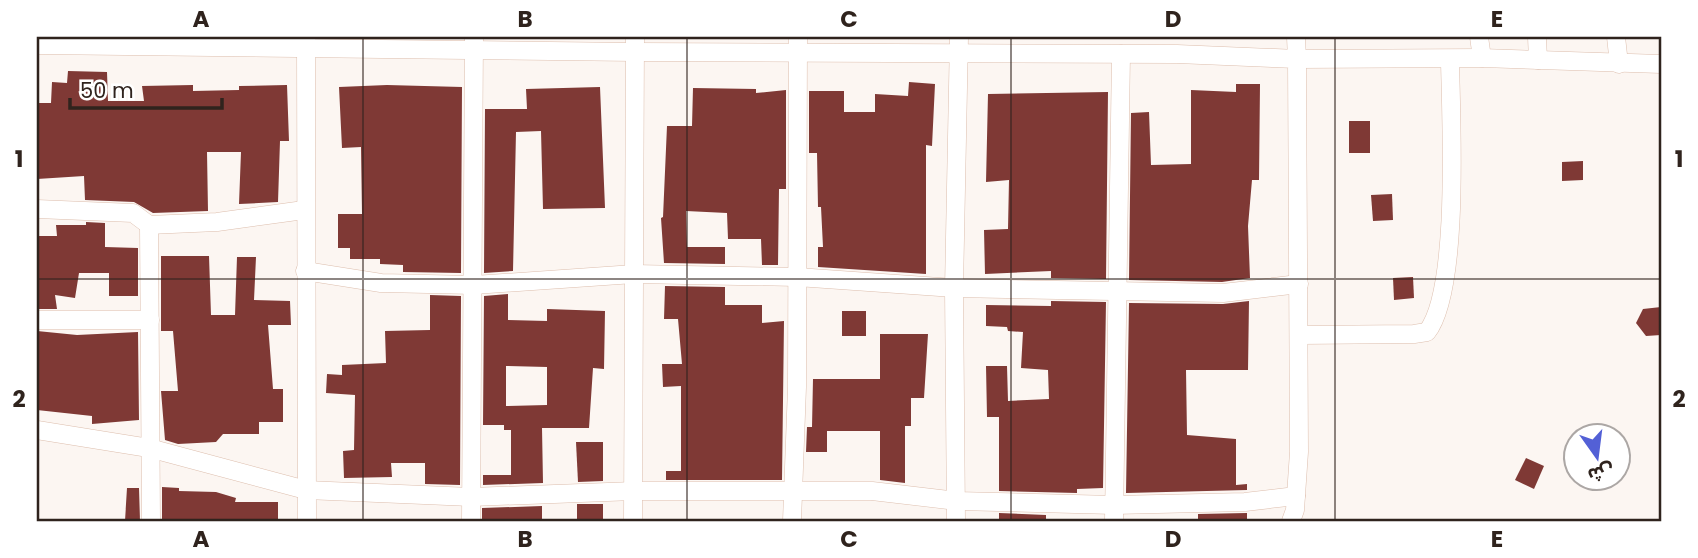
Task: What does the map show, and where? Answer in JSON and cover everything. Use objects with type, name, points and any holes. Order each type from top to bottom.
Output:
[{"type":"street","points":[[37,430],[149,448],[306,490],[471,497],[634,491],[872,491],[957,501],[1114,513],[1245,502],[1297,512],[1299,284],[1296,37]]},
{"type":"street","points":[[1479,37],[1482,58]]},
{"type":"street","points":[[1537,37],[1538,60]]},
{"type":"street","points":[[1616,37],[1619,64]]},
{"type":"street","points":[[37,44],[306,42],[959,45],[1121,54],[1297,59],[1450,61],[1482,58],[1661,64]]},
{"type":"street","points":[[306,42],[304,210],[307,521]]},
{"type":"street","points":[[471,521],[474,43]]},
{"type":"street","points":[[633,521],[635,44]]},
{"type":"street","points":[[792,521],[798,44]]},
{"type":"street","points":[[956,521],[954,288],[959,45]]},
{"type":"street","points":[[1114,513],[1121,54]]},
{"type":"street","points":[[1299,335],[1414,334],[1427,332],[1436,321],[1446,269],[1451,206],[1450,61]]},
{"type":"street","points":[[37,209],[133,213],[149,225],[218,222],[304,210]]},
{"type":"street","points":[[149,225],[151,521]]},
{"type":"street","points":[[305,271],[381,283],[474,285],[634,274],[797,277],[954,288],[1223,293],[1299,284]]},
{"type":"street","points":[[37,320],[150,320]]},
{"type":"building","points":[[68,71],[107,72],[108,101],[144,101],[142,86],[193,85],[193,91],[287,85],[289,141],[280,141],[278,202],[239,204],[241,152],[207,152],[208,211],[153,213],[134,202],[85,200],[84,176],[37,179],[37,103],[51,103],[52,82],[67,83]]},
{"type":"building","points":[[909,82],[935,84],[932,146],[926,145],[926,274],[818,267],[818,247],[823,247],[821,207],[818,207],[817,153],[809,153],[809,91],[844,91],[844,112],[875,112],[875,94],[908,96]]},
{"type":"building","points":[[1236,84],[1260,84],[1259,180],[1252,180],[1248,226],[1250,278],[1222,282],[1129,280],[1131,113],[1149,112],[1151,165],[1191,164],[1191,90],[1236,92]]},
{"type":"building","points":[[339,87],[462,87],[461,273],[403,272],[403,265],[380,264],[380,259],[350,259],[350,248],[338,248],[338,214],[362,214],[361,147],[342,148]]},
{"type":"building","points":[[600,87],[605,208],[543,209],[541,131],[516,132],[513,271],[484,273],[485,109],[527,109],[526,89]]},
{"type":"building","points":[[693,88],[756,89],[756,93],[786,90],[786,189],[779,189],[778,265],[762,265],[761,239],[728,239],[727,213],[686,211],[687,247],[725,247],[725,264],[664,263],[661,218],[667,126],[692,126]]},
{"type":"building","points":[[1108,92],[1106,279],[1051,278],[1051,271],[985,274],[984,230],[1008,229],[1009,180],[986,182],[988,94]]},
{"type":"building","points":[[1349,121],[1370,121],[1370,153],[1349,153]]},
{"type":"building","points":[[1583,161],[1583,180],[1562,181],[1562,162]]},
{"type":"building","points":[[1392,194],[1393,220],[1373,221],[1371,195]]},
{"type":"building","points":[[86,222],[105,223],[105,247],[138,248],[138,296],[109,296],[109,273],[79,273],[75,298],[55,295],[57,309],[37,309],[37,236],[57,236],[56,225],[86,225]]},
{"type":"building","points":[[161,256],[209,256],[211,315],[235,315],[237,257],[256,257],[254,300],[290,301],[291,325],[268,325],[273,389],[283,389],[283,422],[259,422],[259,434],[223,434],[216,442],[178,444],[165,440],[161,391],[178,391],[173,331],[161,331]]},
{"type":"building","points":[[1413,277],[1414,298],[1394,300],[1393,278]]},
{"type":"building","points":[[665,286],[725,287],[725,305],[762,305],[762,323],[784,321],[782,480],[666,480],[666,471],[681,471],[681,386],[663,387],[662,364],[682,364],[678,319],[664,319]]},
{"type":"building","points":[[508,294],[508,320],[547,321],[547,309],[605,311],[604,369],[593,368],[589,428],[542,428],[543,483],[483,485],[483,475],[511,475],[511,430],[504,430],[504,425],[483,425],[484,296]],"holes":[[[506,366],[547,367],[547,405],[506,406]]]},
{"type":"building","points":[[430,295],[461,296],[460,485],[425,484],[425,463],[391,463],[392,477],[344,478],[343,451],[354,450],[355,395],[326,393],[327,374],[342,375],[342,365],[386,363],[385,331],[430,330]]},
{"type":"building","points":[[1051,301],[1106,302],[1103,488],[1077,489],[1077,493],[999,491],[999,417],[987,417],[986,366],[1007,366],[1008,401],[1049,399],[1048,370],[1021,368],[1023,332],[1008,331],[1007,327],[986,326],[986,305],[1051,306]]},
{"type":"building","points":[[1249,301],[1248,370],[1186,370],[1187,435],[1236,439],[1236,485],[1247,484],[1247,490],[1126,493],[1129,303],[1223,304]]},
{"type":"building","points":[[1661,307],[1661,335],[1646,336],[1636,323],[1643,309]]},
{"type":"building","points":[[842,311],[866,311],[866,336],[842,336]]},
{"type":"building","points":[[37,331],[77,335],[138,332],[139,420],[92,424],[92,416],[37,410]]},
{"type":"building","points":[[880,334],[928,334],[924,398],[911,398],[911,426],[905,426],[905,483],[880,480],[880,431],[827,431],[827,452],[806,452],[807,427],[812,427],[813,379],[880,379]]},
{"type":"building","points":[[576,442],[603,442],[603,481],[578,482]]},
{"type":"building","points":[[1526,458],[1544,466],[1534,489],[1515,480]]},
{"type":"building","points":[[162,487],[179,488],[179,491],[216,492],[236,498],[235,502],[278,502],[278,521],[162,521]]},
{"type":"building","points":[[127,488],[139,488],[140,521],[125,521]]},
{"type":"building","points":[[577,504],[603,504],[603,521],[577,521]]},
{"type":"building","points":[[542,506],[542,521],[482,521],[482,508]]},
{"type":"building","points":[[999,513],[1046,515],[1046,521],[999,521]]},
{"type":"building","points":[[1247,513],[1247,521],[1198,521],[1198,514]]}]
